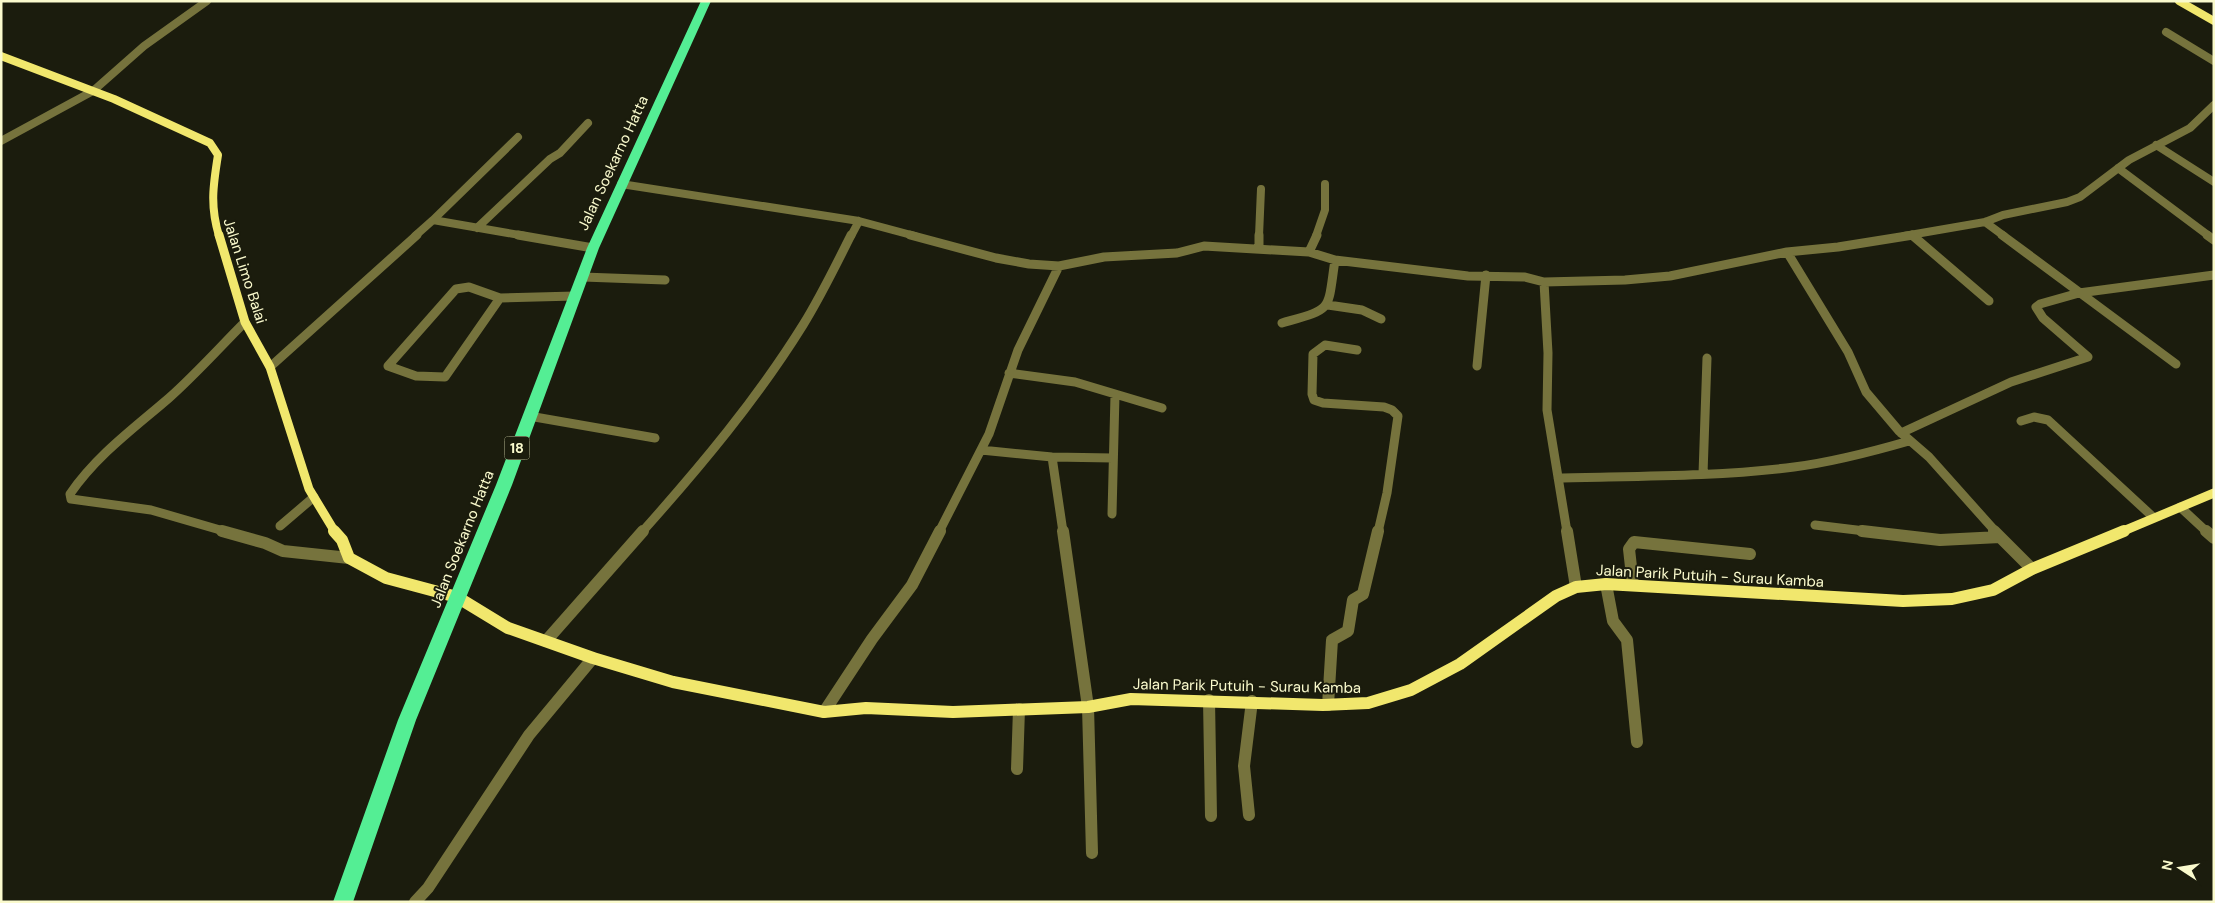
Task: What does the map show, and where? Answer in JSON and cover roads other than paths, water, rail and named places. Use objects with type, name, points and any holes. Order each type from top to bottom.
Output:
[{"type":"highway","name":"Jalan Soekarno Hatta","points":[[343,902],[407,720],[504,485],[593,248],[706,1]]},
{"type":"street","points":[[1,141],[93,90],[144,46],[207,1]]},
{"type":"street","points":[[2179,1],[2214,21]]},
{"type":"street","points":[[2166,32],[2214,61]]},
{"type":"street","name":"Jalan Limo Balai","points":[[1,56],[93,90],[203,138],[214,149],[218,162],[212,195],[213,215],[245,322],[270,367],[289,431],[314,497],[329,525],[342,540],[350,558]]},
{"type":"street","points":[[622,184],[859,221],[1025,264],[1059,266],[1104,257],[1177,254],[1204,246],[1309,252],[1335,260],[1468,276],[1526,277],[1544,282],[1670,276],[1787,252],[1838,247],[1858,242],[1912,236],[1985,222],[2003,216],[2067,202],[2080,197],[2129,160],[2190,128],[2214,105]]},
{"type":"street","points":[[477,228],[550,159],[560,153],[588,123]]},
{"type":"street","points":[[270,367],[433,220],[518,137]]},
{"type":"street","points":[[2156,145],[2214,182]]},
{"type":"street","points":[[2118,168],[2149,188],[2166,205],[2214,240]]},
{"type":"street","points":[[1309,252],[1324,217],[1328,196],[1326,184]]},
{"type":"street","points":[[1259,248],[1261,190]]},
{"type":"street","points":[[433,220],[593,248]]},
{"type":"street","points":[[546,641],[720,442],[801,329],[824,293],[839,256],[859,221]]},
{"type":"street","points":[[1985,222],[2176,364]]},
{"type":"street","points":[[1912,236],[1989,301]]},
{"type":"street","points":[[1787,252],[1848,352],[1866,392],[1901,434],[1929,457],[2000,537],[2032,569]]},
{"type":"street","points":[[1282,323],[1320,312],[1328,305],[1335,260]]},
{"type":"street","points":[[824,712],[872,639],[912,585],[989,434],[1018,350],[1059,266]]},
{"type":"street","points":[[1478,366],[1486,275]]},
{"type":"street","points":[[1901,434],[2010,382],[2088,357],[2044,318],[2036,307],[2080,293],[2214,275]]},
{"type":"street","points":[[582,276],[665,280]]},
{"type":"street","points":[[1544,282],[1548,353],[1547,410],[1576,587]]},
{"type":"street","points":[[500,298],[446,377],[438,379],[396,371],[388,366],[456,289],[469,287],[500,298],[575,296]]},
{"type":"street","points":[[1328,305],[1362,310],[1382,319]]},
{"type":"street","points":[[245,322],[183,385],[141,419],[79,480],[70,494],[72,499],[151,510],[283,551],[350,558],[386,578],[458,597]]},
{"type":"street","points":[[1328,705],[1332,640],[1348,631],[1353,600],[1363,594],[1387,493],[1398,416],[1392,410],[1384,407],[1323,403],[1314,400],[1312,394],[1313,354],[1325,345],[1357,350]]},
{"type":"street","points":[[1703,474],[1707,358]]},
{"type":"street","points":[[1009,373],[1075,382],[1162,408]]},
{"type":"street","points":[[1112,514],[1115,395]]},
{"type":"street","points":[[529,416],[655,438]]},
{"type":"street","points":[[2021,421],[2034,417],[2048,420],[2153,517]]},
{"type":"street","points":[[1558,478],[1703,474],[1794,467],[1857,456],[1909,441]]},
{"type":"street","points":[[981,450],[1052,457],[1114,458]]},
{"type":"street","points":[[1052,457],[1088,707],[1092,854]]},
{"type":"street","name":"Jalan Parik Putuih - Surau Kamba","points":[[458,597],[508,628],[593,658],[673,682],[824,712],[866,708],[953,712],[1019,708],[1088,707],[1131,699],[1252,701],[1328,705],[1368,703],[1411,690],[1460,664],[1542,605],[1576,587],[1606,584],[1926,601],[1978,595],[2032,569],[2214,493]]},
{"type":"street","points":[[280,526],[314,497]]},
{"type":"street","points":[[2180,507],[2214,538]]},
{"type":"street","points":[[1816,525],[1940,540],[2000,537]]},
{"type":"street","points":[[1633,586],[1629,549],[1634,542],[1640,541],[1750,554]]},
{"type":"street","points":[[1606,584],[1610,617],[1615,629],[1627,640],[1638,742]]},
{"type":"street","points":[[415,902],[428,888],[528,735],[576,681],[593,658]]},
{"type":"street","points":[[1209,700],[1211,816]]},
{"type":"street","points":[[1250,815],[1244,766],[1252,701]]},
{"type":"street","points":[[1018,769],[1019,708]]}]
